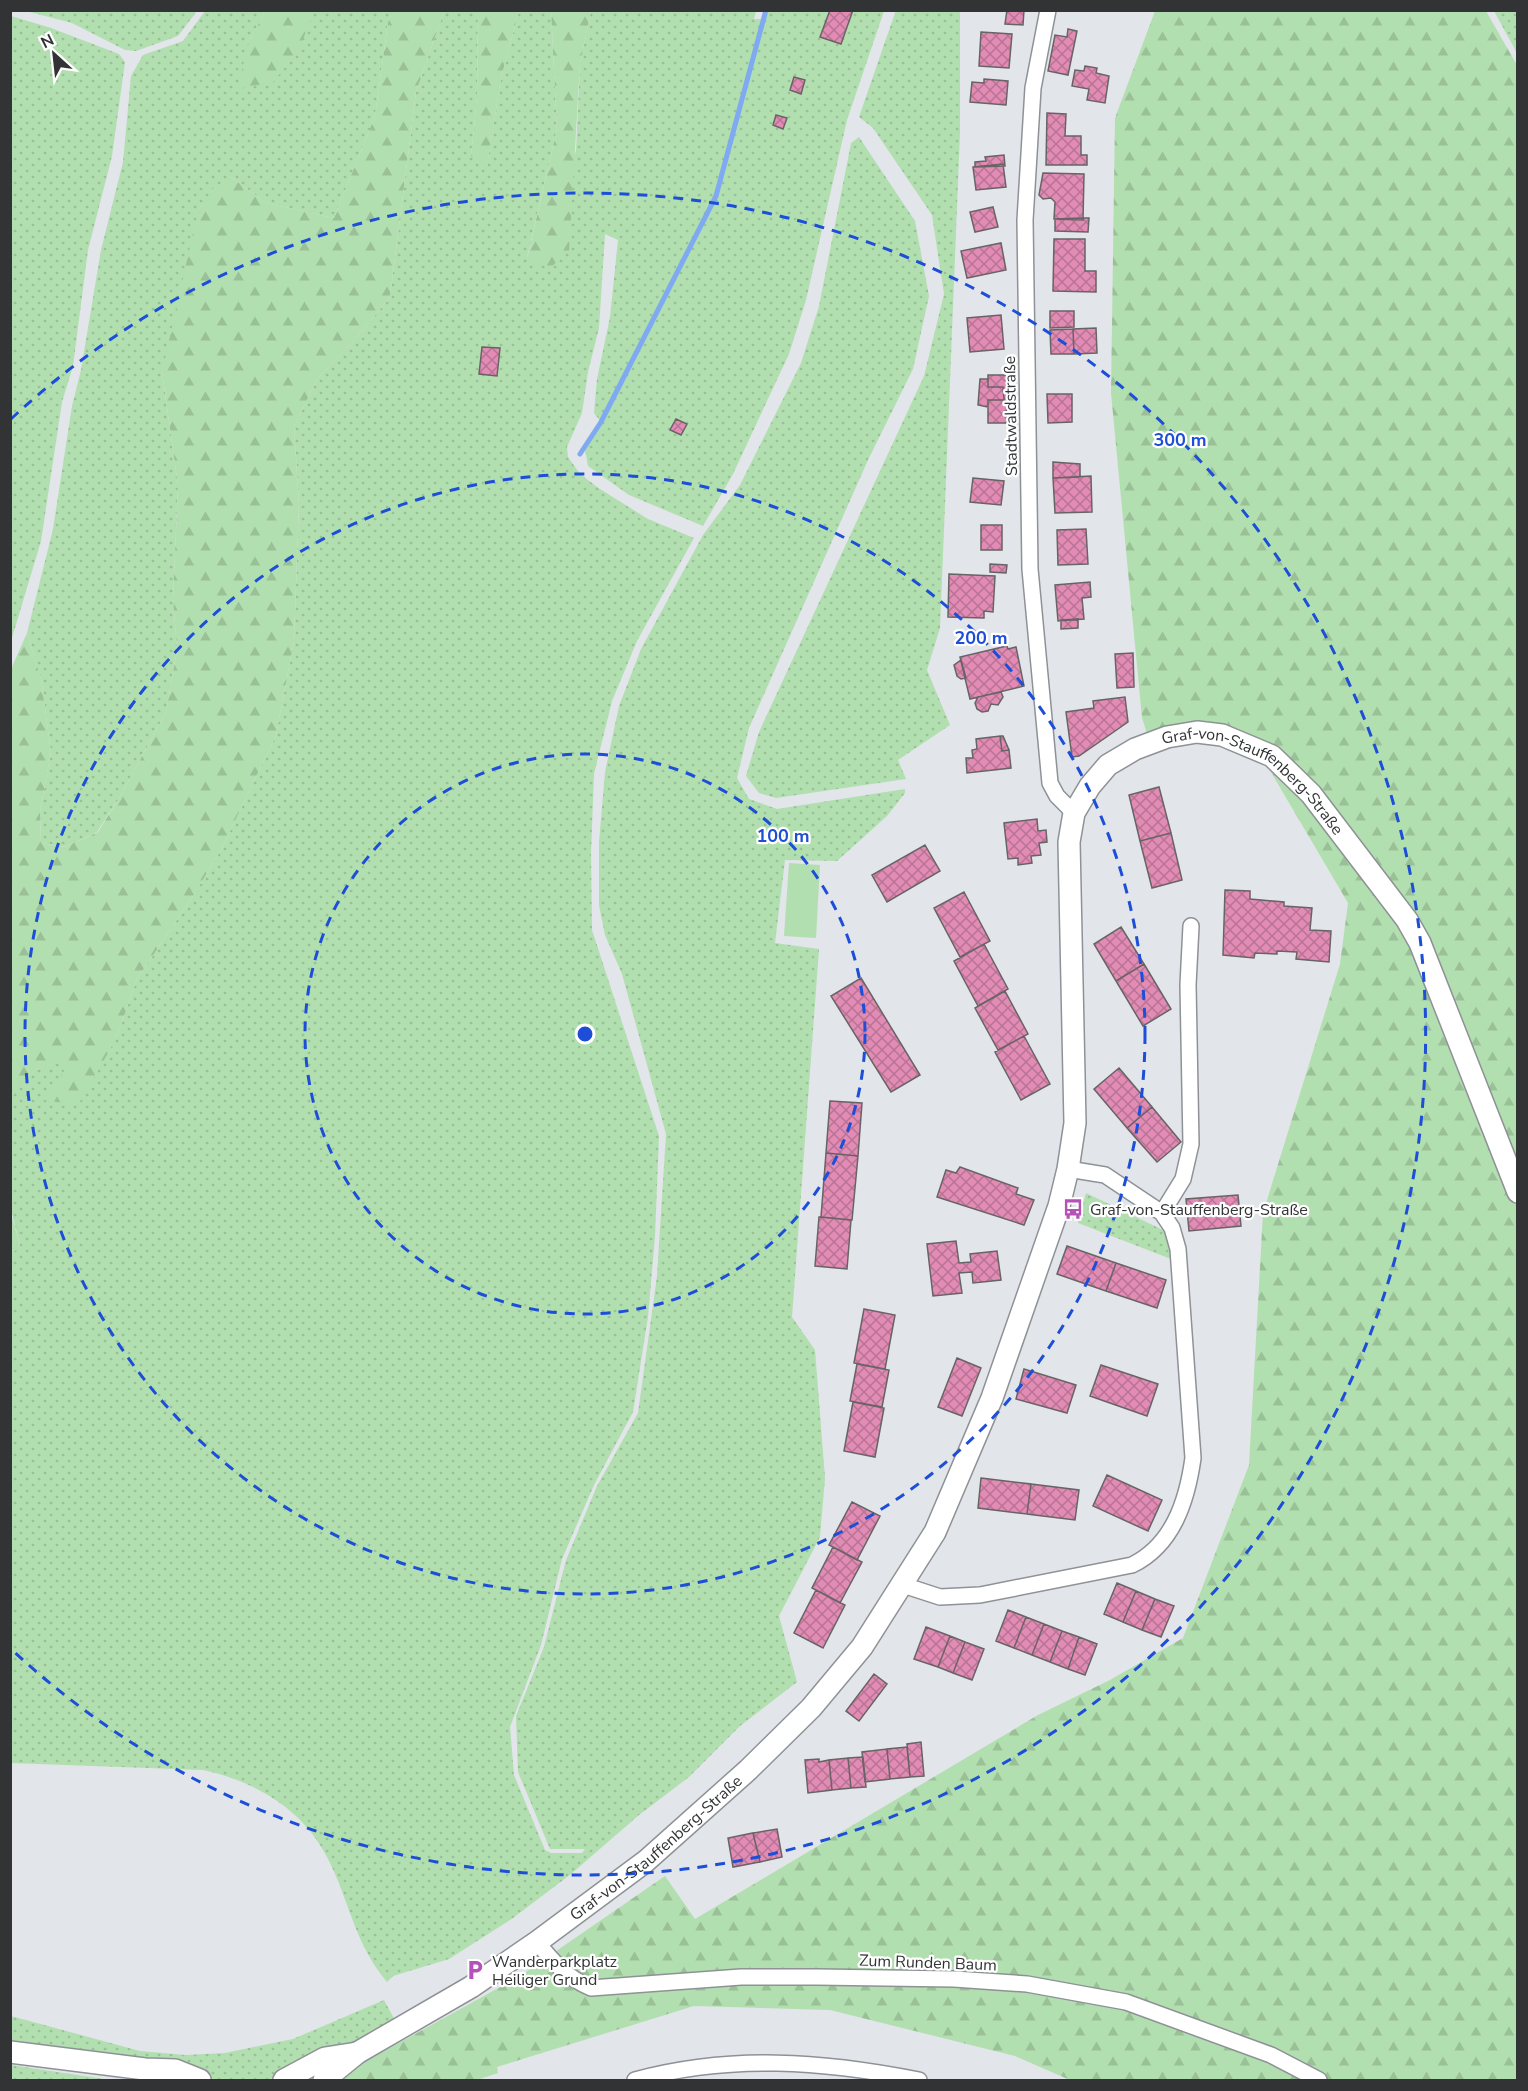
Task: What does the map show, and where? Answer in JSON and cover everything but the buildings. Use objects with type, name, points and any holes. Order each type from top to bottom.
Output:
[{"type":"street","name":"Stadtwaldstraße","points":[[1048,10],[1033,88],[1025,219],[1030,569],[1050,783],[1057,796],[1074,813]]},
{"type":"street","name":"Graf-von-Stauffenberg-Straße","points":[[324,2080],[357,2053],[471,1987],[537,1942],[646,1861],[748,1770],[818,1700],[862,1647],[935,1532],[992,1398],[1059,1206],[1068,1169],[1075,1123],[1068,898],[1069,842],[1074,813],[1090,786],[1115,760],[1135,748],[1181,734],[1222,735],[1256,748],[1285,766],[1311,794],[1372,873],[1407,920],[1420,943],[1518,1192]]},
{"type":"street","points":[[1162,1213],[1182,1179],[1191,1144],[1188,985],[1191,926]]},
{"type":"street","points":[[903,1585],[940,1597],[980,1595],[1132,1564],[1146,1558],[1160,1545],[1177,1520],[1190,1481],[1193,1458],[1178,1249],[1172,1228],[1162,1213],[1105,1175],[1068,1169]]},
{"type":"street","name":"Zum Runden Baum","points":[[537,1942],[559,1970],[571,1979],[591,1988],[741,1977],[817,1977],[954,1979],[1027,1984],[1079,1992],[1126,2002],[1271,2055],[1319,2080]]},
{"type":"street","points":[[10,2052],[145,2069],[175,2070],[200,2080]]},
{"type":"street","name":"Graf-von-Stauffenberg-Straße","points":[[284,2080],[325,2058],[357,2053]]},
{"type":"street","points":[[635,2080],[728,2062],[795,2063],[884,2073],[919,2080]]},
{"type":"street","points":[[145,2069],[164,2080]]},
{"type":"green space","points":[[395,10],[444,11],[416,92],[390,297],[352,343],[317,379],[294,427],[299,504],[294,641],[276,735],[222,848],[137,979],[116,1039],[78,1105],[44,1100],[64,1071],[63,1061],[36,1069],[11,1092],[11,669],[27,633],[41,679],[51,752],[40,812],[41,843],[65,847],[98,832],[166,712],[177,649],[173,599],[178,485],[162,372],[196,220],[212,189],[231,177],[266,203],[334,218],[375,116],[388,22]]},
{"type":"green space","points":[[896,10],[960,11],[960,133],[940,628],[927,670],[950,725],[898,760],[906,779],[776,798],[759,793],[746,776],[759,732],[924,376],[944,294],[932,215],[873,128],[859,117]]},
{"type":"green space","points":[[26,11],[197,11],[178,36],[136,51],[125,50],[72,23]]},
{"type":"green space","points":[[205,11],[265,11],[249,42],[314,11],[395,11],[388,22],[375,116],[334,218],[266,203],[231,177],[162,372],[178,485],[173,599],[177,649],[166,712],[121,795],[97,832],[65,847],[41,843],[40,812],[51,752],[41,679],[27,633],[53,529],[72,406],[81,370],[101,250],[123,162],[131,76],[143,55],[183,41]]},
{"type":"green space","points":[[265,11],[314,11],[298,52],[273,82],[237,89],[249,42]]},
{"type":"green space","points":[[444,11],[478,11],[477,98],[471,156],[487,166],[501,78],[519,11],[551,11],[557,129],[527,258],[576,151],[580,64],[591,11],[756,11],[754,19],[764,19],[766,11],[884,11],[847,120],[806,300],[789,354],[733,474],[703,526],[629,495],[588,466],[585,449],[601,422],[594,413],[597,379],[610,317],[618,240],[605,234],[599,328],[588,372],[582,413],[567,447],[568,457],[580,474],[600,489],[648,519],[694,538],[637,641],[612,701],[594,774],[591,853],[592,930],[659,1136],[655,1236],[648,1317],[633,1412],[594,1485],[562,1559],[541,1645],[510,1727],[514,1775],[545,1850],[551,1853],[582,1853],[585,1849],[550,1849],[518,1772],[516,1716],[544,1647],[566,1560],[597,1486],[638,1413],[657,1276],[666,1134],[622,974],[605,935],[599,905],[599,842],[605,772],[619,706],[641,649],[703,535],[740,485],[801,363],[819,306],[851,143],[859,137],[915,221],[929,296],[913,369],[868,460],[749,728],[737,778],[749,799],[777,809],[905,789],[905,793],[887,816],[837,861],[785,860],[775,943],[819,949],[792,1317],[815,1350],[825,1478],[820,1537],[779,1616],[797,1682],[740,1726],[689,1777],[639,1815],[571,1874],[513,1918],[449,1959],[393,1976],[387,1982],[359,1936],[335,1873],[317,1840],[290,1811],[258,1789],[203,1770],[11,1763],[10,1256],[20,1245],[11,1210],[10,1092],[36,1069],[64,1060],[64,1071],[116,1039],[137,979],[222,848],[276,735],[294,641],[299,504],[294,427],[317,379],[352,343],[390,297],[416,92]]},
{"type":"green space","points":[[478,11],[519,11],[501,78],[487,167],[471,156],[477,98]]},
{"type":"green space","points":[[551,11],[591,11],[580,64],[569,251],[551,267],[527,259],[557,129]]},
{"type":"green space","points":[[1155,11],[1486,11],[1518,67],[1517,2080],[1070,2080],[1015,2056],[830,2010],[694,2006],[497,2067],[498,2073],[477,2080],[332,2080],[520,1976],[665,1876],[695,1919],[1038,1715],[1110,1680],[1183,1638],[1249,1465],[1263,1213],[1340,964],[1348,903],[1265,762],[1221,745],[1184,744],[1153,752],[1142,718],[1111,393],[1115,118]]},
{"type":"green space","points":[[1494,11],[1517,11],[1517,53]]},
{"type":"green space","points":[[11,16],[51,28],[119,54],[125,62],[112,156],[88,250],[73,366],[62,402],[41,541],[11,641]]},
{"type":"green space","points":[[789,863],[820,865],[816,938],[784,936]]},
{"type":"green space","points":[[1086,1193],[1165,1231],[1171,1259],[1078,1223]]},
{"type":"green space","points":[[10,1210],[20,1245],[11,1256],[10,1256]]},
{"type":"green space","points":[[384,2000],[397,2024],[370,2038],[292,2066],[271,2080],[212,2080],[198,2075],[11,2044],[11,2016],[140,2051],[185,2055],[225,2053],[293,2039]]},
{"type":"green space","points":[[11,2065],[104,2079],[109,2080],[11,2080]]},
{"type":"waterway","points":[[580,454],[601,422],[716,196],[766,10]]},
{"type":"place","name":"Graf-von-Stauffenberg-Straße","points":[[1073,1209]]},
{"type":"place","name":"Wanderparkplatz Heiliger Grund","points":[[475,1970]]}]
